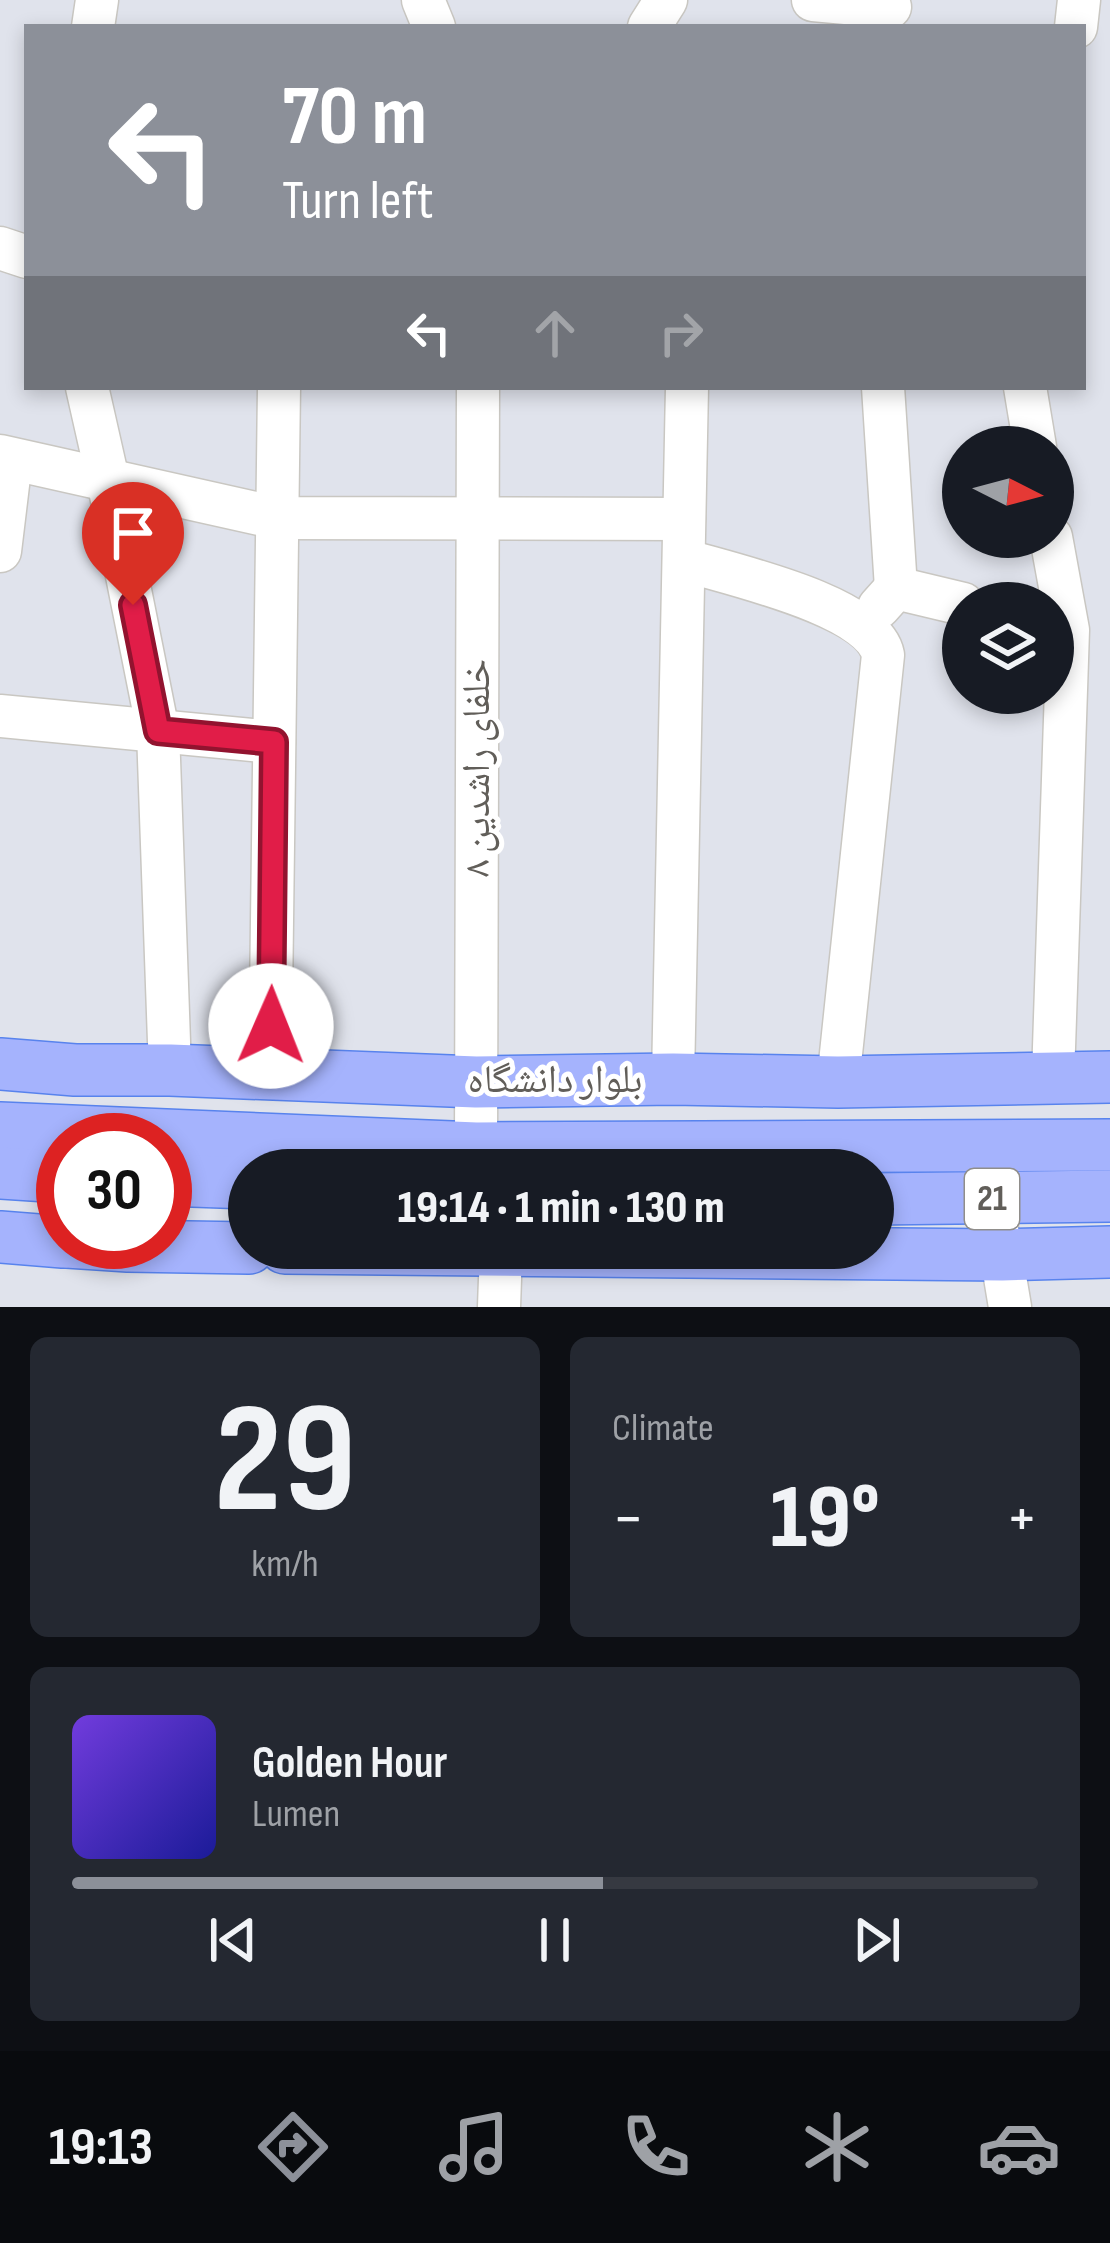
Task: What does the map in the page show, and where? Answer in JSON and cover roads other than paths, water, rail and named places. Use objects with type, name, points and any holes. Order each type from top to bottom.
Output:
[{"type":"main road","name":"بلوار دانشگاه","points":[[0,1064],[476,1082],[1110,1077]]},
{"type":"main road","points":[[70,1113],[75,1070]]},
{"type":"main road","points":[[1051,1146],[1053,1077]]},
{"type":"main road","name":"بلوار دانشگاه","points":[[0,1128],[36,1143]]},
{"type":"main road","name":"بلوار دانشگاه","points":[[192,1153],[1110,1145]]},
{"type":"main road","name":"بلوار دانشگاه","points":[[0,1173],[36,1163]]},
{"type":"main road","points":[[192,1181],[228,1182]]},
{"type":"main road","name":"21","points":[[894,1199],[1110,1196]]},
{"type":"main road","points":[[0,1238],[36,1240]]},
{"type":"main road","points":[[192,1247],[228,1248]]},
{"type":"main road","points":[[894,1254],[1110,1252]]},
{"type":"street","points":[[813,0],[889,12]]},
{"type":"street","points":[[88,390],[158,731],[170,1070]]},
{"type":"street","points":[[270,1074],[279,390]]},
{"type":"street","name":"خلفای راشدین ۸","points":[[476,1148],[478,390]]},
{"type":"street","points":[[674,1079],[687,390]]},
{"type":"street","points":[[838,1082],[873,641],[896,588],[883,390]]},
{"type":"street","points":[[1026,390],[1032,426]]},
{"type":"street","points":[[0,551],[6,458],[277,518],[478,518],[684,539],[836,610],[873,641]]},
{"type":"street","points":[[896,588],[942,599]]},
{"type":"street","points":[[1053,1077],[1059,714]]},
{"type":"street","points":[[0,716],[274,742]]},
{"type":"street","points":[[992,1199],[1010,1307]]},
{"type":"street","points":[[499,1307],[500,1269]]}]
